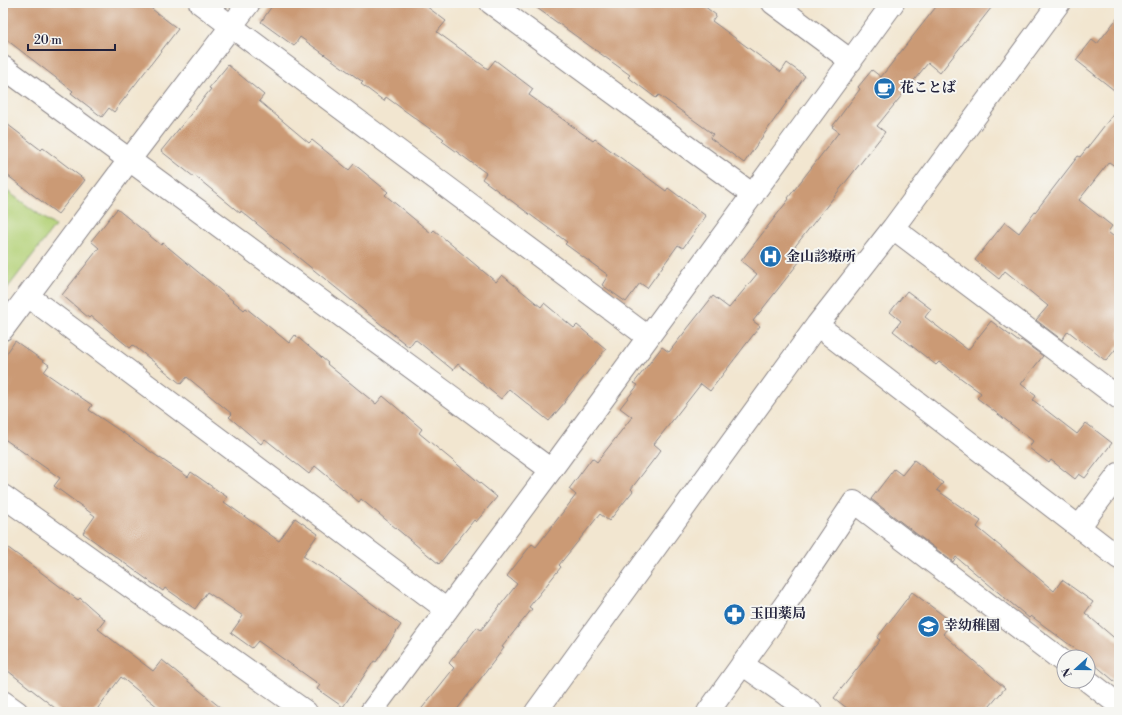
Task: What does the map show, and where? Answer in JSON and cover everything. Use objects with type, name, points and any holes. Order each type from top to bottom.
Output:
[{"type":"street","points":[[200,3],[648,338]]},
{"type":"street","points":[[3,329],[249,3]]},
{"type":"street","points":[[491,3],[753,195]]},
{"type":"street","points":[[773,3],[851,61]]},
{"type":"street","points":[[371,712],[551,470],[893,3]]},
{"type":"street","points":[[536,712],[818,325],[893,228],[1059,3]]},
{"type":"street","points":[[3,67],[551,470]]},
{"type":"street","points":[[893,228],[1119,398]]},
{"type":"street","points":[[28,296],[447,610]]},
{"type":"street","points":[[818,325],[1119,558]]},
{"type":"street","points":[[1079,527],[1119,474]]},
{"type":"street","points":[[3,496],[306,712]]},
{"type":"street","points":[[708,712],[787,602],[854,502],[1056,656]]},
{"type":"street","points":[[742,664],[811,712]]},
{"type":"street","points":[[1096,687],[1119,705]]},
{"type":"street","points":[[3,702],[17,712]]},
{"type":"green space","points":[[3,188],[55,226],[3,294]]},
{"type":"building","points":[[3,3],[144,3],[178,29],[114,112],[109,108],[102,117],[71,93],[73,91],[3,37]]},
{"type":"building","points":[[274,3],[422,3],[446,21],[437,32],[488,69],[495,60],[533,89],[529,95],[593,141],[595,139],[666,191],[668,188],[706,216],[683,248],[678,245],[647,288],[640,283],[626,302],[602,285],[608,275],[565,244],[567,242],[482,179],[486,173],[442,141],[444,139],[386,97],[384,101],[361,84],[363,82],[300,37],[294,46],[261,22]]},
{"type":"building","points":[[530,3],[700,3],[716,15],[712,21],[781,72],[787,63],[805,76],[744,163],[710,138],[713,134],[659,95],[656,98],[628,77],[630,75]]},
{"type":"building","points":[[939,3],[995,3],[940,73],[928,63],[877,126],[885,132],[793,249],[803,257],[753,321],[760,326],[710,391],[701,384],[654,444],[661,450],[631,489],[633,491],[609,521],[600,514],[559,565],[561,567],[529,607],[532,609],[502,647],[504,648],[455,712],[419,712],[454,668],[449,663],[477,627],[481,630],[517,584],[507,576],[532,544],[536,547],[576,495],[569,489],[592,458],[597,462],[632,417],[620,408],[638,385],[634,383],[662,347],[669,352],[713,296],[729,308],[757,274],[741,261],[839,132],[832,127],[860,89],[858,87],[872,70],[881,77]]},
{"type":"building","points":[[1119,16],[1119,94],[1076,60],[1092,40],[1097,44]]},
{"type":"building","points":[[228,65],[264,95],[259,101],[309,143],[312,140],[349,170],[354,164],[388,192],[385,195],[431,233],[434,230],[496,282],[502,275],[541,307],[544,303],[574,328],[577,325],[606,349],[549,421],[509,389],[501,399],[458,364],[453,370],[415,339],[409,347],[241,211],[240,213],[195,176],[194,177],[161,151],[211,89],[209,88]]},
{"type":"building","points":[[1119,107],[1119,169],[1109,162],[1079,200],[1112,226],[1108,232],[1119,241],[1119,345],[1106,361],[1068,331],[1062,340],[1036,320],[1048,306],[1005,271],[999,279],[975,260],[1005,222],[1019,233],[1078,156],[1080,157]]},
{"type":"building","points":[[3,121],[41,150],[43,148],[85,180],[58,214],[3,172]]},
{"type":"building","points":[[117,209],[161,245],[163,243],[244,310],[246,308],[289,343],[295,335],[328,363],[327,364],[376,404],[383,396],[422,429],[419,433],[497,497],[476,522],[474,520],[439,564],[361,499],[359,502],[315,466],[309,474],[265,439],[261,444],[229,417],[232,414],[187,377],[181,384],[133,345],[130,348],[91,316],[89,318],[62,295],[99,248],[91,241]]},
{"type":"building","points":[[907,291],[931,309],[925,317],[968,350],[991,321],[1019,342],[1021,340],[1043,356],[1021,384],[1036,396],[1033,400],[1077,434],[1086,423],[1112,443],[1085,478],[1079,474],[1075,479],[1051,460],[1049,463],[1029,448],[1033,441],[977,398],[981,393],[939,362],[936,365],[893,331],[901,321],[890,312]]},
{"type":"building","points":[[15,341],[49,365],[44,372],[92,405],[89,410],[188,477],[191,472],[227,497],[224,502],[279,541],[295,518],[318,534],[303,556],[336,577],[401,625],[376,662],[374,661],[343,707],[317,689],[320,685],[258,641],[252,648],[231,633],[243,616],[207,592],[195,609],[165,588],[163,591],[83,533],[95,516],[54,486],[60,478],[3,438],[3,359]]},
{"type":"building","points":[[914,460],[943,483],[937,490],[981,521],[977,527],[1054,591],[1062,580],[1093,602],[1085,613],[1119,642],[1119,685],[1096,666],[1096,649],[1075,649],[1031,616],[1029,618],[956,557],[953,562],[871,499],[894,469],[902,475]]},
{"type":"building","points":[[3,544],[78,600],[80,598],[105,620],[98,629],[153,671],[162,660],[226,712],[164,712],[121,677],[95,712],[60,712],[3,667]]},
{"type":"building","points":[[912,592],[952,622],[943,634],[1005,688],[985,712],[852,712],[834,698],[880,640],[877,638]]},
{"type":"place","name":"花ことば","points":[[885,88]]},
{"type":"place","name":"金山診療所","points":[[770,257]]},
{"type":"place","name":"玉田薬局","points":[[734,614]]},
{"type":"place","name":"幸幼稚園","points":[[928,626]]}]
